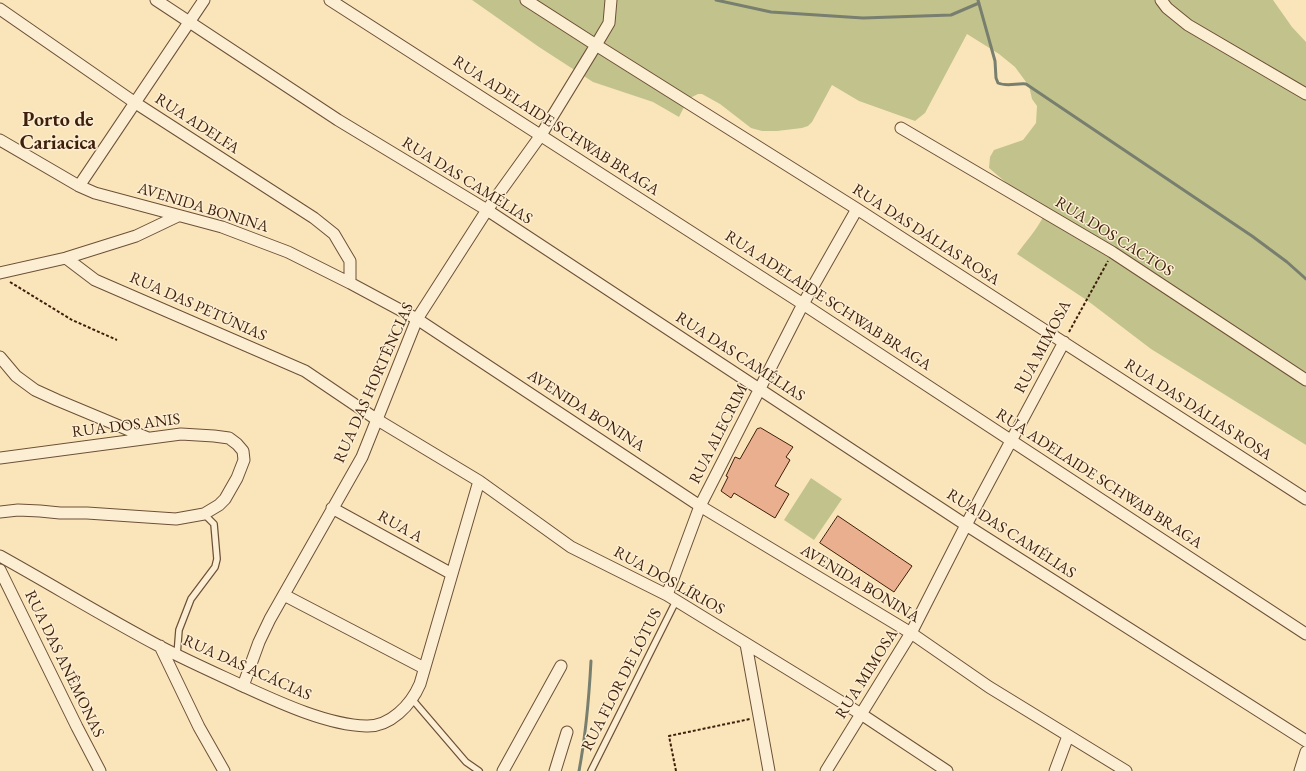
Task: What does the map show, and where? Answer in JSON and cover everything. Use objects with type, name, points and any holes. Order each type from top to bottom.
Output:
[{"type":"street","name":"RUA DAS CAMÉLIAS","points":[[156,0],[338,120],[487,210],[966,525],[1306,741]]},
{"type":"street","points":[[79,186],[134,102],[204,0]]},
{"type":"street","name":"RUA ADELAIDE SCHWAB BRAGA","points":[[330,0],[803,304],[1306,634]]},
{"type":"street","name":"RUA DAS DÁLIAS ROSA","points":[[526,0],[857,209],[1306,499]]},
{"type":"street","name":"RUA DAS HORTÊNCIAS","points":[[243,686],[259,642],[270,619],[362,456],[417,319],[487,210],[541,135],[596,45],[609,23],[611,0]]},
{"type":"street","points":[[1162,0],[1167,8],[1188,25],[1306,94]]},
{"type":"street","name":"RUA ADELFA","points":[[0,9],[134,102],[314,218],[334,234],[350,261],[350,283]]},
{"type":"street","name":"RUA DOS CACTOS","points":[[901,128],[1112,252],[1306,380]]},
{"type":"street","name":"AVENIDA BONINA","points":[[0,140],[79,186],[95,193],[222,227],[288,252],[417,319],[700,506],[911,633],[989,687],[1126,771]]},
{"type":"street","name":"RUA ALECRIM","points":[[671,598],[700,506],[803,304],[857,209]]},
{"type":"street","points":[[3,276],[136,236],[178,216]]},
{"type":"street","name":"RUA DAS PETÚNIAS","points":[[66,258],[95,280],[305,372],[376,419]]},
{"type":"street","name":"RUA MIMOSA","points":[[826,771],[911,633],[966,525],[1064,342]]},
{"type":"street","points":[[0,357],[16,376],[35,390],[150,439]]},
{"type":"street","name":"RUA DOS LÍRIOS","points":[[376,419],[479,481],[571,547],[671,598],[860,714],[947,771]]},
{"type":"street","name":"RUA DOS ANIS","points":[[0,458],[181,434],[229,438],[243,451],[244,460],[237,478],[225,499],[219,505],[204,514]]},
{"type":"street","name":"RUA DAS ACÁCIAS","points":[[0,556],[177,655],[272,700],[334,721],[367,726],[384,723],[407,705],[420,684],[479,481]]},
{"type":"street","name":"RUA A","points":[[332,508],[452,574]]},
{"type":"street","points":[[0,512],[18,510],[176,519],[204,514]]},
{"type":"street","name":"RUA DAS ANÊMONAS","points":[[0,570],[100,771]]},
{"type":"street","points":[[284,595],[424,668]]},
{"type":"street","points":[[746,644],[760,717],[768,771]]},
{"type":"street","points":[[160,646],[199,727],[224,771]]},
{"type":"street","points":[[503,771],[561,666]]},
{"type":"street","points":[[555,771],[566,732]]},
{"type":"street","points":[[1055,771],[1068,736]]},
{"type":"street","points":[[1300,771],[1306,752]]},
{"type":"lane","points":[[177,655],[179,630],[191,599],[215,567],[217,559],[214,524],[204,514]]},
{"type":"lane","name":"RUA FLOR DE LÓTUS","points":[[591,771],[671,598]]},
{"type":"lane","points":[[412,699],[466,762],[479,771]]},
{"type":"path","name":"RUA MIMOSA","points":[[1064,342],[1112,252]]},
{"type":"path","points":[[3,276],[72,320],[117,340]]},
{"type":"path","points":[[676,771],[669,736],[760,717]]},
{"type":"green space","points":[[472,0],[1273,0],[1292,27],[1306,42],[1306,445],[1151,349],[1088,301],[1017,254],[1035,231],[1044,215],[989,168],[990,157],[994,150],[1023,140],[1036,123],[1037,106],[1032,99],[1029,86],[1015,67],[999,54],[967,34],[925,113],[915,121],[859,101],[832,85],[812,122],[808,126],[777,131],[762,131],[751,128],[720,104],[702,94],[698,94],[688,99],[679,117],[653,102],[593,82],[539,47]]},
{"type":"green space","points":[[811,478],[842,499],[814,540],[784,520]]},
{"type":"building","points":[[761,428],[793,447],[786,457],[790,460],[775,486],[789,494],[775,518],[734,493],[731,498],[721,491],[735,457],[740,459],[757,429]]},
{"type":"building","points":[[838,516],[912,566],[894,592],[820,543]]},
{"type":"waterway","points":[[716,0],[771,12],[863,18],[951,15],[979,3]]},
{"type":"waterway","points":[[978,0],[995,61],[996,78],[998,83],[1005,85],[1026,84],[1252,236],[1287,262],[1306,279]]},
{"type":"waterway","points":[[579,771],[587,716],[591,661]]},
{"type":"district","name":"Porto de Cariacica","points":[[58,132]]}]
